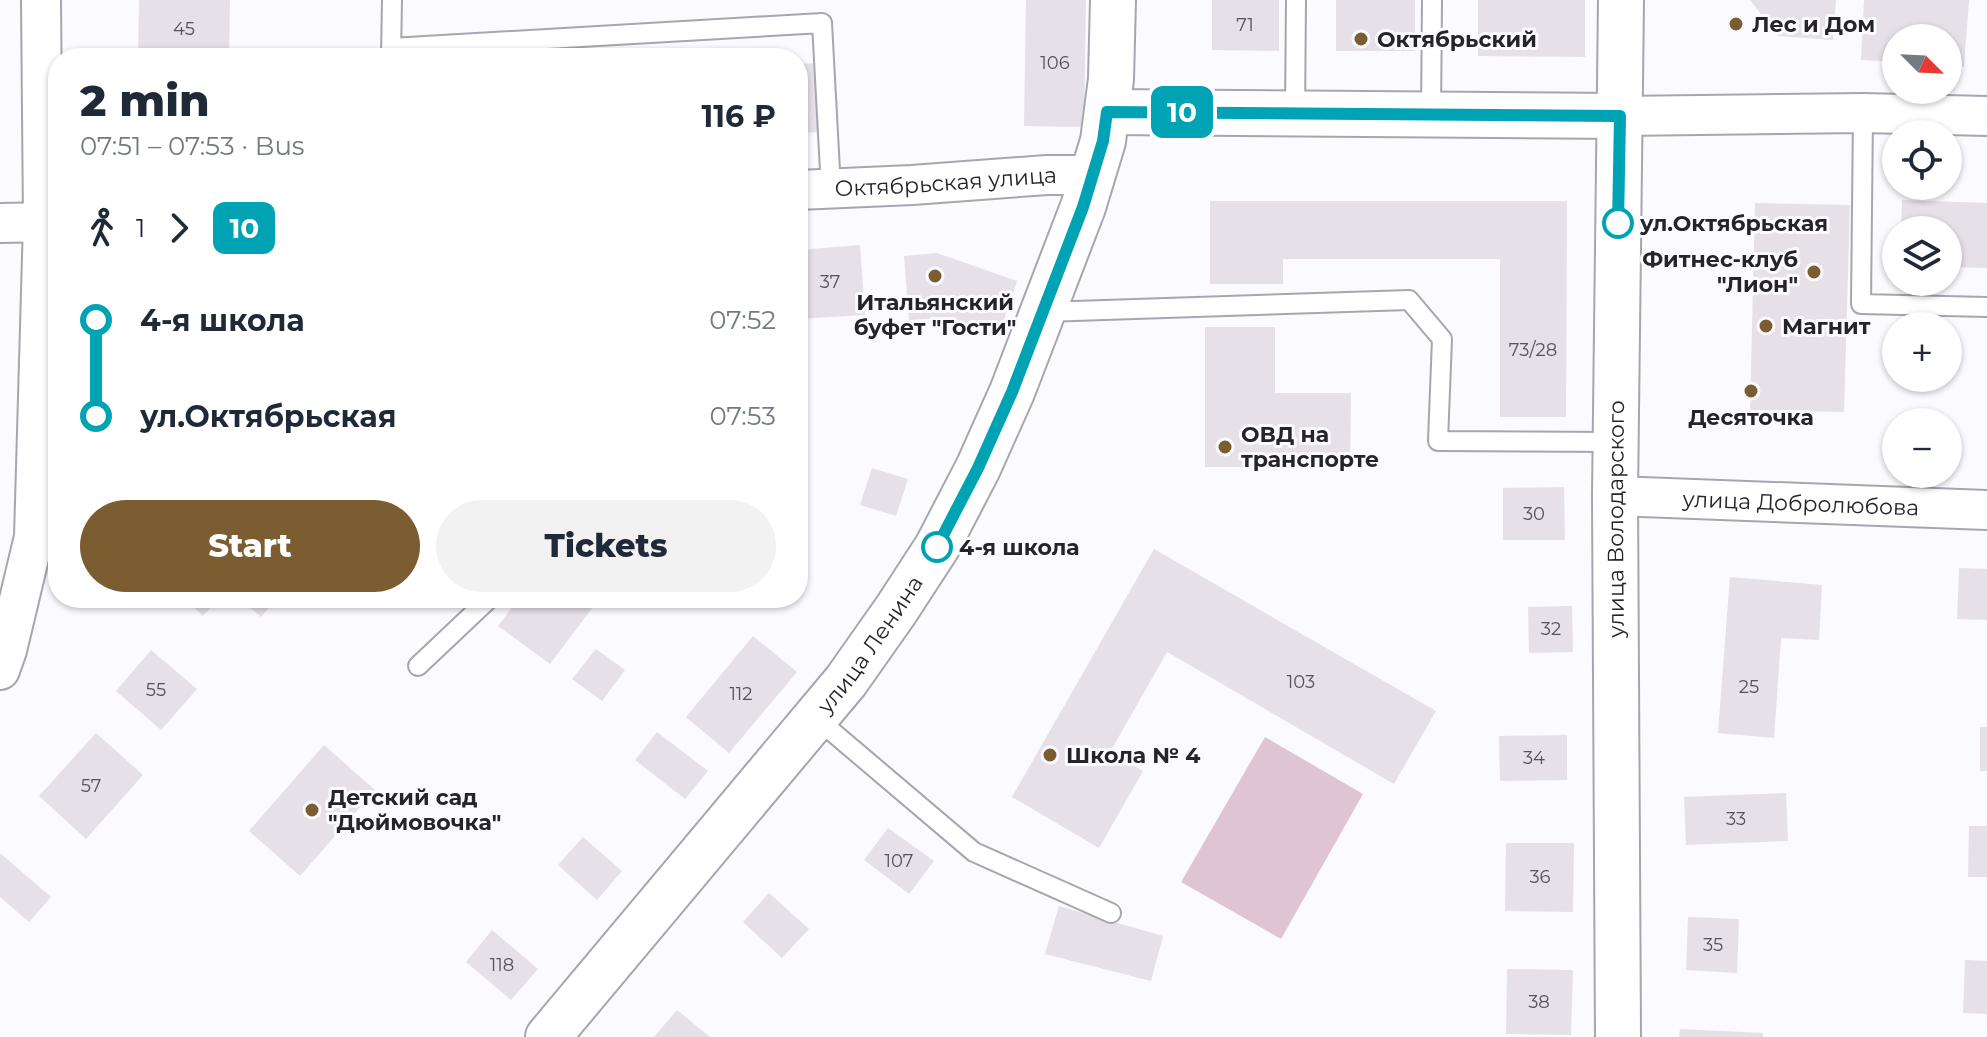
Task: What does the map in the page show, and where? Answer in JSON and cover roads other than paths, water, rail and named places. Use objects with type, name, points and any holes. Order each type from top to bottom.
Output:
[{"type":"main road","name":"улица Ленина","points":[[548,1037],[846,681],[937,547],[978,468],[1012,392],[1083,207],[1103,141],[1111,79],[1113,0]]},
{"type":"main road","name":"улица Володарского","points":[[1618,1037],[1615,496],[1621,0]]},
{"type":"main road","points":[[1107,112],[1620,116]]},
{"type":"street","points":[[41,0],[48,173]]},
{"type":"street","points":[[1620,116],[1863,113],[1987,116]]},
{"type":"street","name":"Октябрьская улица","points":[[814,189],[1092,175]]},
{"type":"street","points":[[0,223],[48,222]]},
{"type":"street","points":[[0,670],[34,537],[48,261]]},
{"type":"street","name":"улица Добролюбова","points":[[1615,496],[1987,510]]},
{"type":"lane","points":[[391,48],[392,0]]},
{"type":"lane","points":[[1295,113],[1296,0]]},
{"type":"lane","points":[[1431,114],[1432,0]]},
{"type":"lane","points":[[463,48],[822,23],[814,189]]},
{"type":"lane","points":[[1863,113],[1861,304],[1987,307]]},
{"type":"lane","points":[[1041,312],[1409,300],[1442,339],[1438,441],[1616,442]]},
{"type":"lane","points":[[418,666],[479,608]]},
{"type":"lane","points":[[815,717],[974,852],[1111,913]]},
{"type":"place","name":"Лес и Дом","points":[[1736,24]]},
{"type":"place","name":"Октябрьский","points":[[1361,39]]},
{"type":"place","name":"ул.Октябрьская","points":[[1618,223]]},
{"type":"place","name":"Фитнес-клуб \"Лион\"","points":[[1814,272]]},
{"type":"place","name":"Итальянский буфет \"Гости\"","points":[[935,276]]},
{"type":"place","name":"Магнит","points":[[1766,326]]},
{"type":"place","name":"Десяточка","points":[[1751,391]]},
{"type":"place","name":"ОВД на транспорте","points":[[1225,447]]},
{"type":"place","name":"4-я школа","points":[[937,547]]},
{"type":"place","name":"Школа № 4","points":[[1050,755]]},
{"type":"place","name":"Детский сад \"Дюймовочка\"","points":[[312,810]]}]
